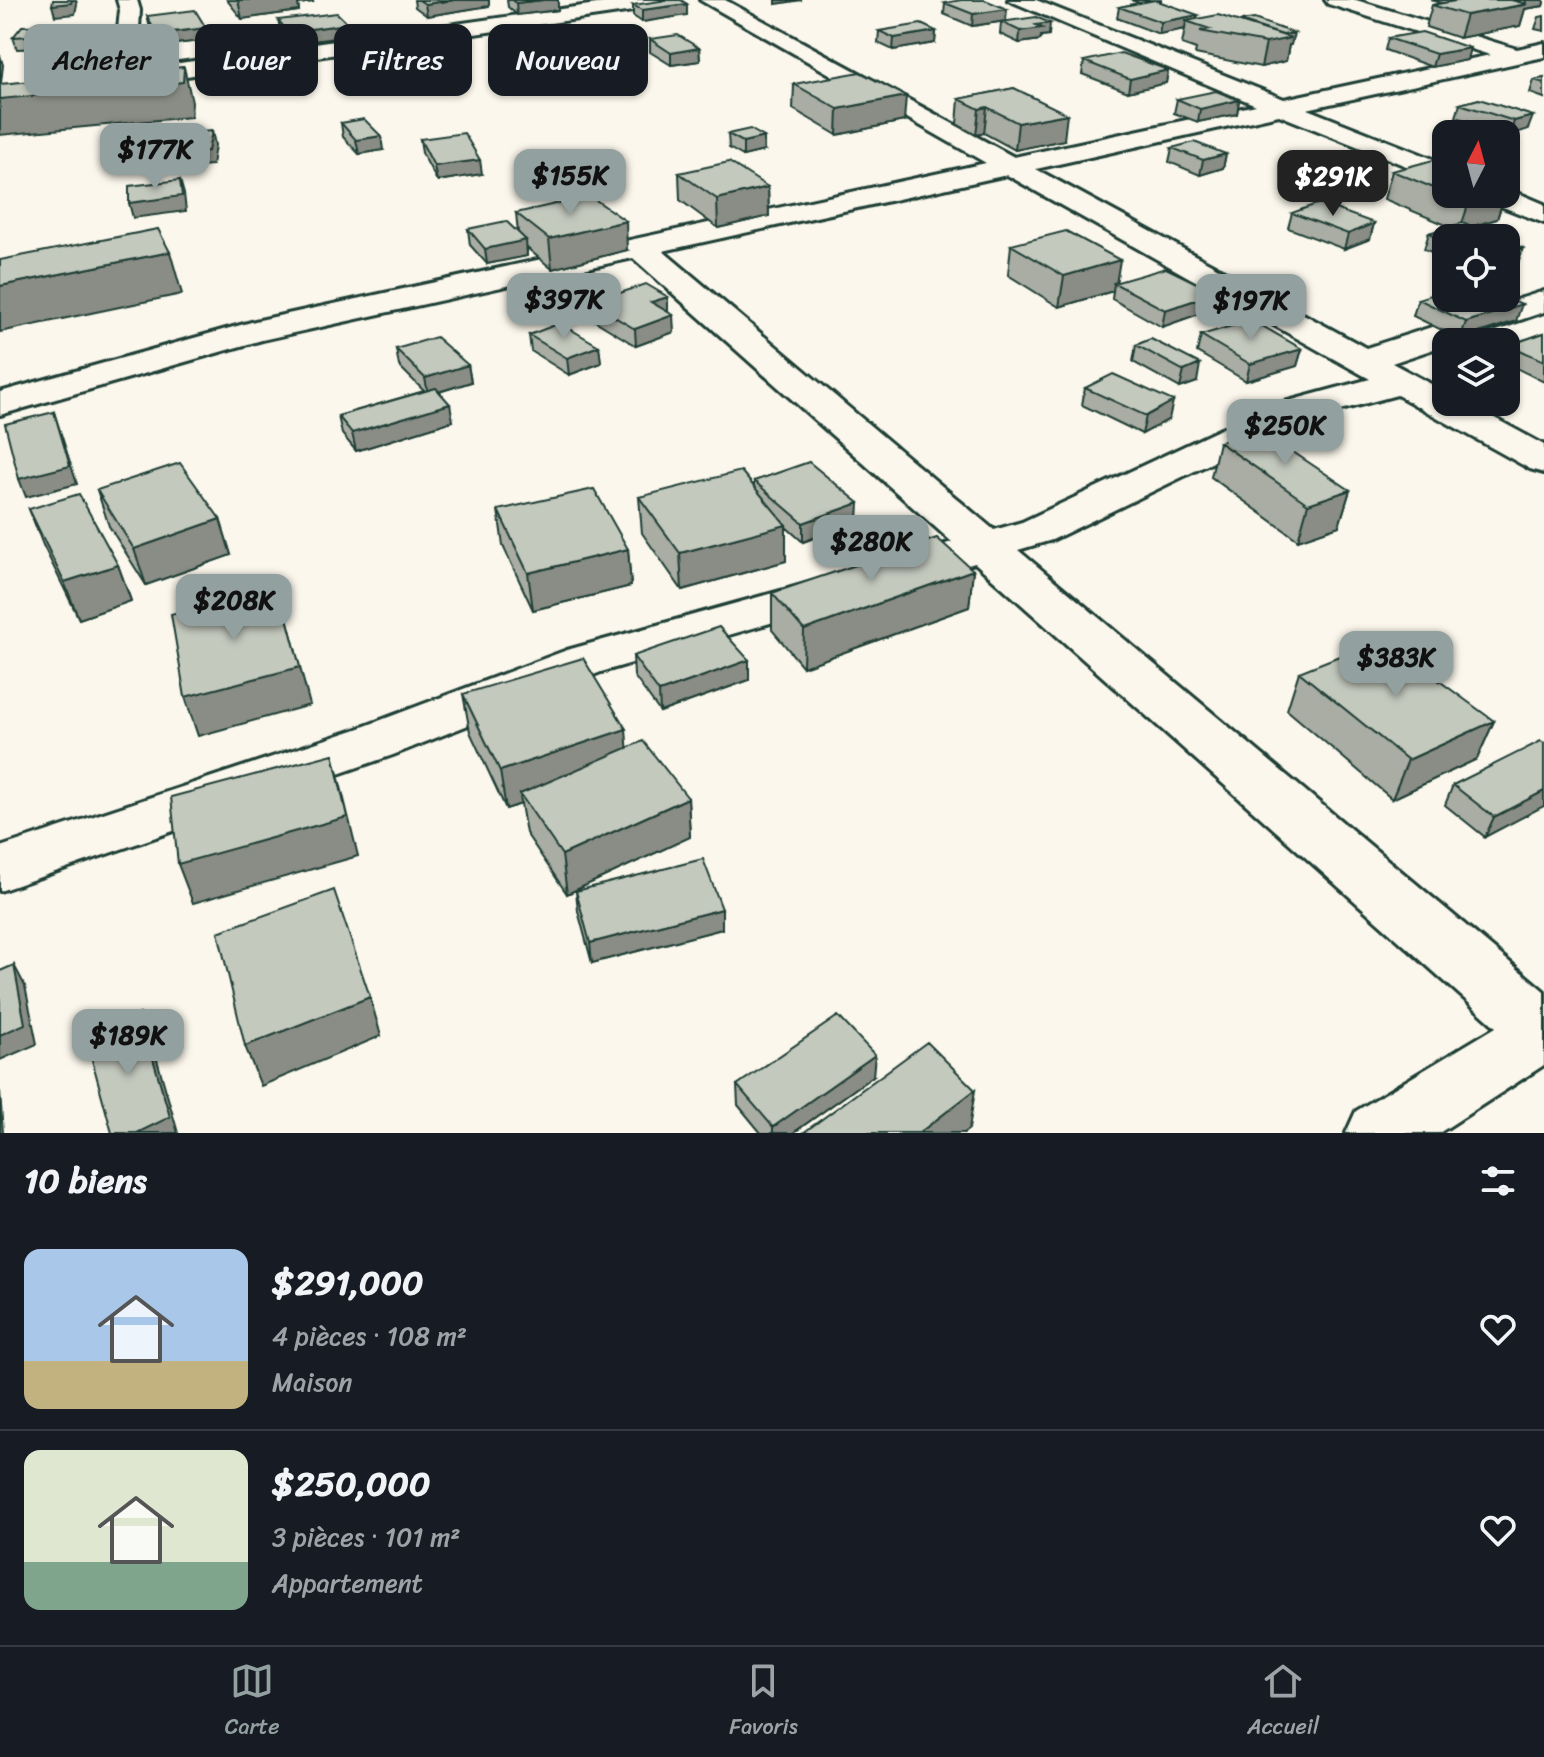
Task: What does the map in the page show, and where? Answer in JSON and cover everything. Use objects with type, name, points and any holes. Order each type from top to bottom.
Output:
[{"type":"street","points":[[127,0],[129,24]]},
{"type":"street","points":[[179,70],[667,0]]},
{"type":"street","points":[[710,0],[1544,461]]},
{"type":"street","points":[[1018,0],[1432,168]]},
{"type":"street","points":[[1335,0],[1535,57]]},
{"type":"street","points":[[0,404],[255,331],[1281,107],[1535,57]]},
{"type":"street","points":[[1520,204],[1544,214]]},
{"type":"street","points":[[638,246],[1544,1031],[1380,1133]]},
{"type":"street","points":[[1362,361],[1544,301]]},
{"type":"street","points":[[0,869],[375,742],[584,661],[1037,531],[1283,414],[1402,382]]},
{"type":"building","points":[[53,0],[72,0],[71,3],[52,5]]},
{"type":"building","points":[[419,0],[454,0],[425,4]]},
{"type":"building","points":[[512,0],[543,0],[516,3]]},
{"type":"building","points":[[681,0],[687,4],[642,10],[633,5]]},
{"type":"building","points":[[985,0],[1007,9],[973,14],[945,3]]},
{"type":"building","points":[[1155,0],[1198,15],[1161,22],[1119,7]]},
{"type":"building","points":[[1461,0],[1511,0],[1527,4],[1466,15],[1432,5]]},
{"type":"building","points":[[195,10],[204,24],[195,24],[195,29],[179,31],[179,24],[151,24],[147,16]]},
{"type":"building","points":[[337,13],[348,24],[318,28],[318,24],[281,24],[278,20]]},
{"type":"building","points":[[1218,15],[1291,38],[1266,43],[1200,31],[1210,29],[1186,21]]},
{"type":"building","points":[[1036,17],[1050,23],[1036,25],[1042,28],[1020,31],[1001,22]]},
{"type":"building","points":[[1254,19],[1294,33],[1283,35],[1240,21]]},
{"type":"building","points":[[921,24],[936,31],[894,38],[879,31]]},
{"type":"building","points":[[22,26],[24,36],[13,37]]},
{"type":"building","points":[[1422,32],[1470,48],[1436,54],[1388,38]]},
{"type":"building","points":[[678,35],[699,48],[671,53],[650,39]]},
{"type":"building","points":[[1121,53],[1168,70],[1130,79],[1084,61]]},
{"type":"building","points":[[179,67],[184,67],[183,82],[179,82]]},
{"type":"building","points":[[860,72],[906,96],[838,109],[794,84]]},
{"type":"building","points":[[24,82],[24,96],[32,96],[0,99],[0,84]]},
{"type":"building","points":[[1014,88],[1067,114],[1018,123],[987,107],[979,109],[959,99]]},
{"type":"building","points":[[1216,91],[1239,100],[1200,109],[1177,99]]},
{"type":"building","points":[[1479,99],[1533,116],[1511,120],[1460,104]]},
{"type":"building","points":[[364,119],[381,136],[356,140],[341,123]]},
{"type":"building","points":[[750,129],[764,137],[743,142],[728,134]]},
{"type":"building","points":[[212,131],[208,151],[156,155],[161,135]]},
{"type":"building","points":[[464,133],[480,160],[434,166],[420,139]]},
{"type":"building","points":[[1194,142],[1226,154],[1203,160],[1172,148]]},
{"type":"building","points":[[1432,160],[1432,187],[1392,171]]},
{"type":"building","points":[[729,162],[768,187],[717,199],[679,173]]},
{"type":"building","points":[[180,180],[182,196],[129,203],[129,186]]},
{"type":"building","points":[[590,196],[626,221],[549,239],[516,213]]},
{"type":"building","points":[[1319,203],[1374,223],[1348,234],[1292,213]]},
{"type":"building","points":[[506,221],[526,240],[485,249],[468,229]]},
{"type":"building","points":[[158,229],[170,252],[0,286],[0,260]]},
{"type":"building","points":[[1066,231],[1120,260],[1064,276],[1011,245]]},
{"type":"building","points":[[1166,268],[1217,293],[1165,310],[1114,283]]},
{"type":"building","points":[[646,284],[668,297],[651,302],[673,315],[635,329],[591,303]]},
{"type":"building","points":[[1432,294],[1432,306],[1418,299]]},
{"type":"building","points":[[1445,312],[1497,312],[1466,322]]},
{"type":"building","points":[[1252,320],[1302,349],[1250,364],[1201,335]]},
{"type":"building","points":[[560,323],[599,346],[567,358],[529,335]]},
{"type":"building","points":[[1544,333],[1544,361],[1520,350],[1520,341]]},
{"type":"building","points":[[436,337],[468,365],[425,378],[396,349]]},
{"type":"building","points":[[1151,339],[1200,364],[1184,371],[1136,345]]},
{"type":"building","points":[[1113,374],[1173,401],[1146,416],[1085,388]]},
{"type":"building","points":[[436,388],[450,404],[352,433],[338,416]]},
{"type":"building","points":[[54,412],[70,466],[19,479],[5,424]]},
{"type":"building","points":[[1260,430],[1350,490],[1308,504],[1219,442]]},
{"type":"building","points":[[809,462],[859,503],[803,523],[754,481]]},
{"type":"building","points":[[180,463],[220,519],[134,549],[97,490]]},
{"type":"building","points":[[741,471],[786,525],[680,553],[639,497]]},
{"type":"building","points":[[594,489],[628,549],[528,573],[498,510]]},
{"type":"building","points":[[79,494],[118,565],[64,582],[29,509]]},
{"type":"building","points":[[937,538],[973,570],[804,630],[772,593]]},
{"type":"building","points":[[279,588],[300,667],[185,697],[171,614]]},
{"type":"building","points":[[719,627],[749,660],[659,692],[633,656]]},
{"type":"building","points":[[1382,639],[1494,721],[1408,760],[1299,672]]},
{"type":"building","points":[[583,658],[626,729],[500,771],[463,694]]},
{"type":"building","points":[[643,741],[688,798],[562,855],[520,794]]},
{"type":"building","points":[[1541,741],[1544,743],[1544,791],[1494,817],[1453,785]]},
{"type":"building","points":[[333,754],[347,817],[178,864],[171,797]]},
{"type":"building","points":[[703,859],[722,909],[590,943],[576,891]]},
{"type":"building","points":[[334,890],[370,997],[245,1046],[218,932]]},
{"type":"building","points":[[14,965],[25,1024],[0,1035],[0,971]]},
{"type":"building","points":[[140,1014],[170,1117],[137,1133],[112,1133],[86,1038]]},
{"type":"building","points":[[838,1016],[875,1055],[773,1127],[737,1085]]},
{"type":"building","points":[[927,1042],[975,1090],[919,1133],[803,1133]]}]
